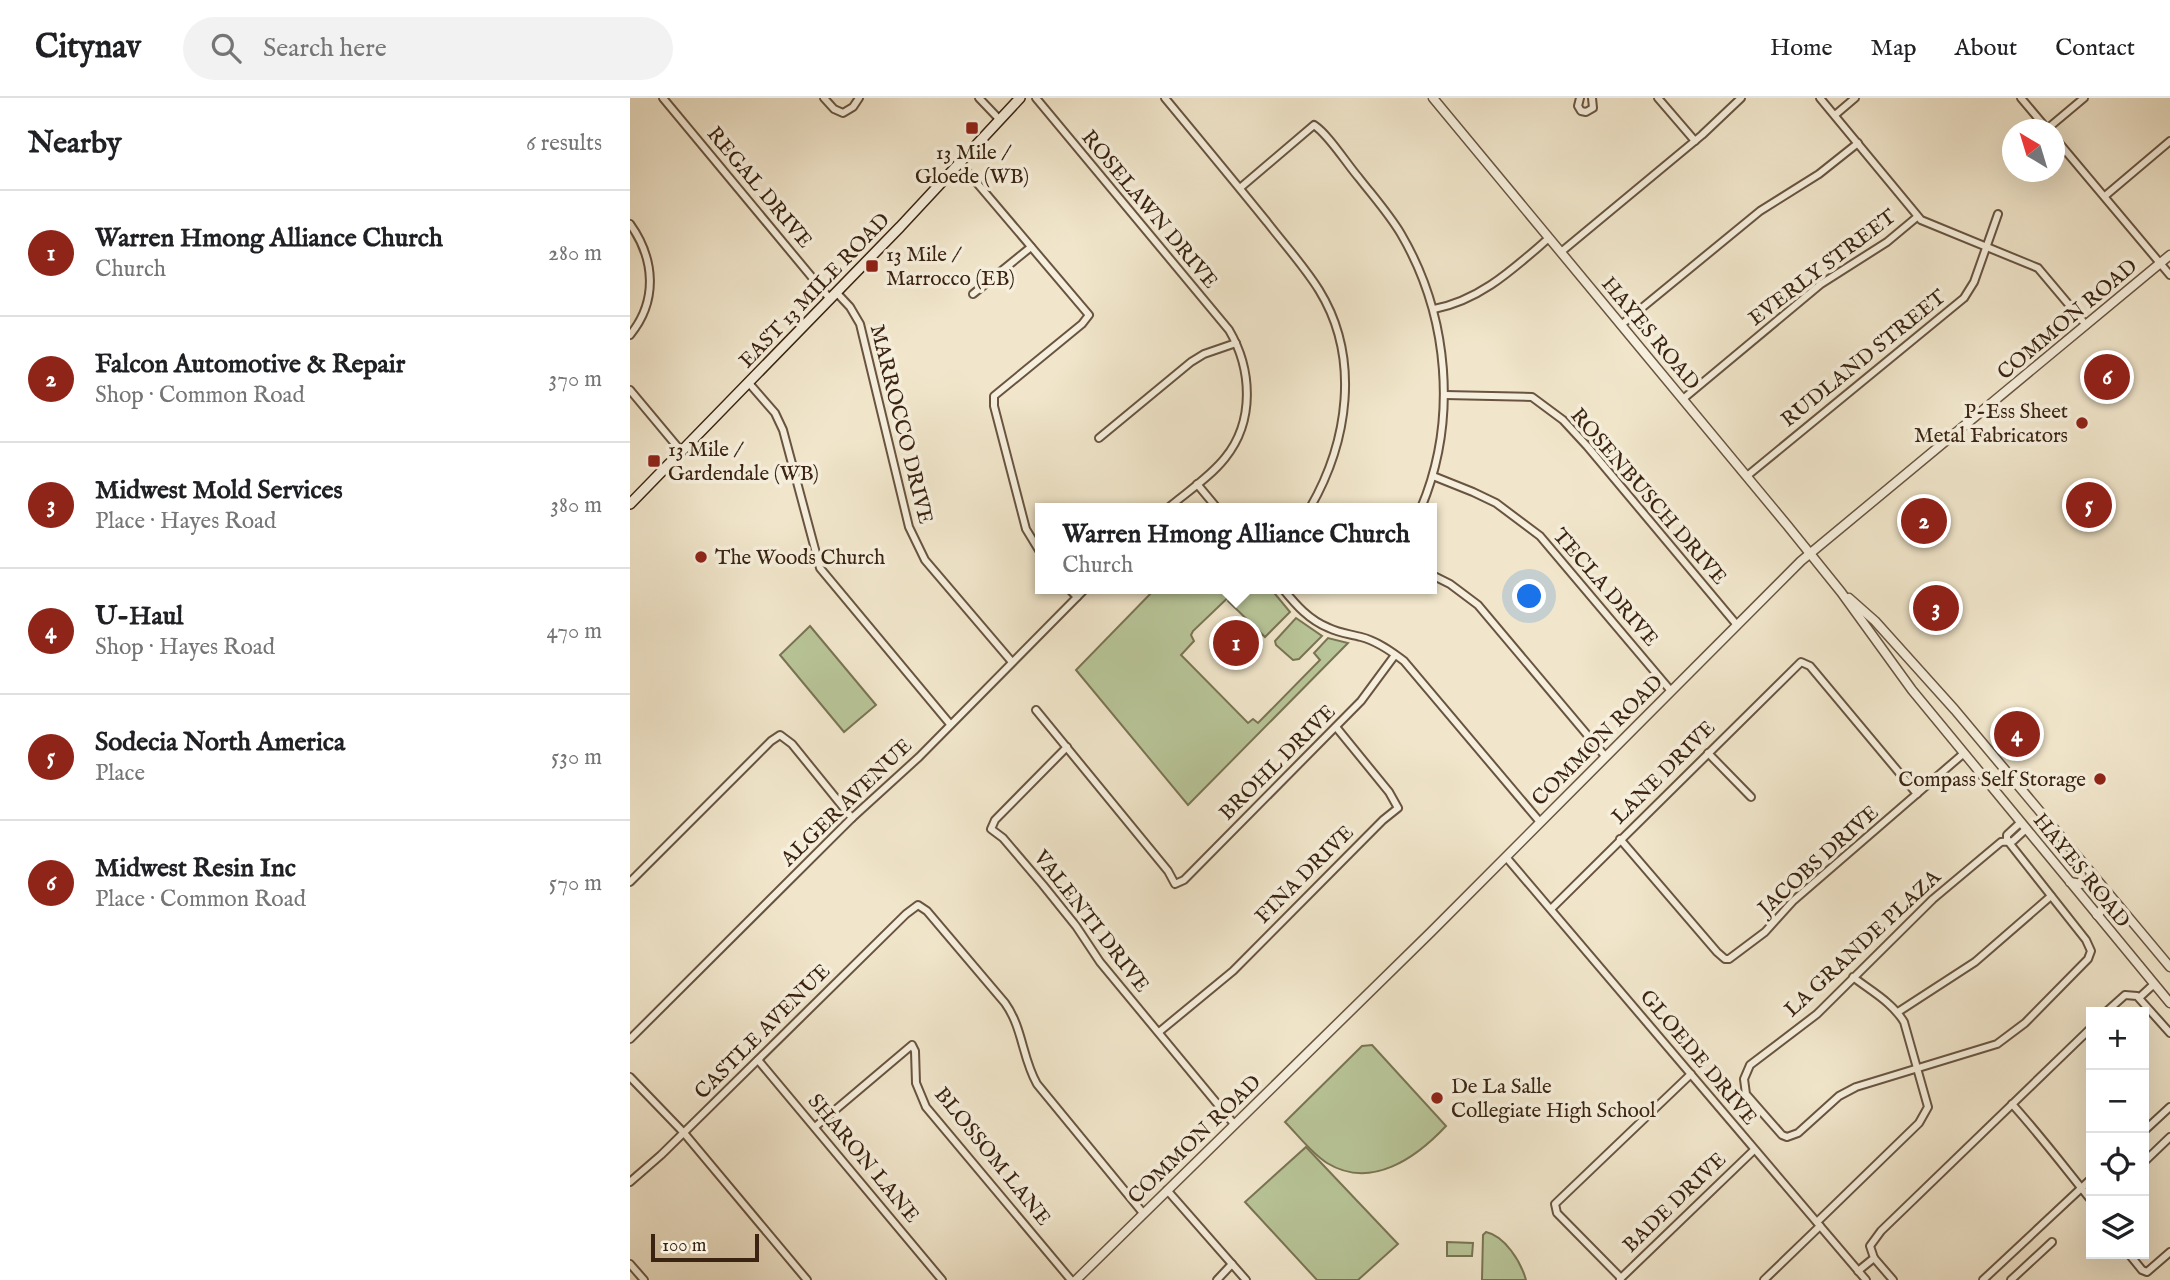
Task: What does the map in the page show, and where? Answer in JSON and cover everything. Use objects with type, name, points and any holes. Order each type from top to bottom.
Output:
[{"type":"main road","name":"EAST 13 MILE ROAD","points":[[630,504],[833,296],[1020,98]]},
{"type":"street","name":"REGAL DRIVE","points":[[663,98],[833,296]]},
{"type":"street","points":[[824,98],[843,113],[853,107],[859,98]]},
{"type":"street","points":[[979,98],[999,119]]},
{"type":"street","name":"ROSELAWN DRIVE","points":[[1036,98],[1236,343]]},
{"type":"street","points":[[1165,98],[1240,188],[1320,291],[1332,319],[1345,376],[1341,436],[1331,469],[1313,503]]},
{"type":"street","name":"HAYES ROAD","points":[[1433,98],[1810,553],[1963,754],[2170,1003]]},
{"type":"street","points":[[1580,98],[1578,106],[1586,112],[1593,108],[1592,98]]},
{"type":"street","points":[[1658,98],[1695,141]]},
{"type":"street","points":[[1561,252],[1695,141],[1741,98]]},
{"type":"street","points":[[1820,98],[1917,217],[2038,268],[2086,325]]},
{"type":"street","points":[[1835,115],[1855,98]]},
{"type":"street","points":[[2021,98],[2039,119]]},
{"type":"street","points":[[2059,119],[2084,98]]},
{"type":"street","points":[[1240,188],[1310,128],[1316,126],[1377,200],[1401,234],[1434,309],[1442,358],[1445,395],[1433,476],[1423,503]]},
{"type":"street","points":[[2105,196],[2170,141]]},
{"type":"street","points":[[1621,326],[1760,211],[1819,174],[1858,143]]},
{"type":"street","points":[[2065,150],[2170,275]]},
{"type":"street","points":[[960,163],[1089,315],[1082,324],[994,396],[994,406],[1026,528],[1035,543]]},
{"type":"street","name":"RUDLAND STREET","points":[[1746,476],[1959,302],[1971,287],[1998,214]]},
{"type":"street","name":"EVERLY STREET","points":[[1683,399],[1821,284],[1887,242],[1917,217]]},
{"type":"street","points":[[630,224],[645,250],[651,274],[647,305],[630,335]]},
{"type":"street","points":[[1434,309],[1456,304],[1482,291],[1549,238]]},
{"type":"street","points":[[974,294],[1031,247]]},
{"type":"street","name":"COMMON ROAD","points":[[1076,1280],[1810,553],[2170,255]]},
{"type":"street","name":"MARROCCO DRIVE","points":[[833,296],[850,307],[860,324],[909,527],[917,546],[925,560],[1012,662]]},
{"type":"street","points":[[1098,438],[1191,362],[1204,354],[1236,343],[1246,375],[1247,389],[1240,433],[1226,457],[1174,503]]},
{"type":"street","points":[[748,383],[775,413],[783,430],[820,568],[950,724]]},
{"type":"street","points":[[630,390],[681,451]]},
{"type":"street","name":"ROSENBUSCH DRIVE","points":[[1445,395],[1524,396],[1538,400],[1581,438],[1737,625]]},
{"type":"street","name":"TECLA DRIVE","points":[[1433,476],[1496,503],[1540,536],[1671,691]]},
{"type":"street","points":[[1197,484],[1213,503]]},
{"type":"street","points":[[1437,578],[1467,595],[1478,605],[1605,756]]},
{"type":"street","name":"HAYES ROAD","points":[[1841,592],[1875,621],[1981,740],[2170,967]]},
{"type":"street","points":[[1074,594],[1077,597]]},
{"type":"street","name":"ALGER AVENUE","points":[[630,1039],[852,818],[919,757],[1080,594]]},
{"type":"street","points":[[1287,594],[1306,615],[1318,622],[1331,629],[1364,637],[1395,655],[1420,679],[1540,822]]},
{"type":"street","name":"BROHL DRIVE","points":[[1068,747],[1168,871],[1175,884],[1184,880],[1373,689],[1395,655]]},
{"type":"street","name":"LANE DRIVE","points":[[1551,909],[1801,662],[1810,666],[1917,794]]},
{"type":"street","points":[[1901,676],[1914,665]]},
{"type":"street","points":[[1036,710],[1068,747]]},
{"type":"street","name":"FINA DRIVE","points":[[1159,1032],[1233,971],[1398,808],[1389,792],[1336,727]]},
{"type":"street","points":[[630,882],[780,735],[792,744],[852,818]]},
{"type":"street","name":"VALENTI DRIVE","points":[[1068,747],[995,820],[991,829],[1003,838],[1043,885],[1076,926],[1100,962],[1234,1124]]},
{"type":"street","points":[[1708,753],[1751,797]]},
{"type":"street","name":"JACOBS DRIVE","points":[[1620,839],[1725,959],[1733,958],[1753,942],[1793,901],[1963,754]]},
{"type":"street","name":"LA GRANDE PLAZA","points":[[1918,1068],[1848,1091],[1793,1136],[1782,1135],[1746,1094],[1744,1086],[1750,1065],[1802,1026],[1933,899],[2001,842],[2007,840],[2007,835],[2024,826]]},
{"type":"street","points":[[1918,1068],[1997,1044],[2009,1037],[2088,959],[2091,951],[2089,946],[2007,840]]},
{"type":"street","name":"GLOEDE DRIVE","points":[[1506,857],[1866,1280]]},
{"type":"street","points":[[2068,880],[2081,884],[2089,880],[2092,873]]},
{"type":"street","points":[[1898,1012],[1975,962],[2051,896]]},
{"type":"street","name":"CASTLE AVENUE","points":[[630,1182],[684,1133],[918,905],[928,911],[1010,1011],[1018,1026],[1027,1062],[1037,1084],[1143,1213]]},
{"type":"street","points":[[2097,915],[2106,905],[2114,905],[2123,910]]},
{"type":"street","points":[[1764,1280],[1926,1112],[1927,1101],[1918,1068],[1898,1012],[1853,977]]},
{"type":"street","points":[[2140,998],[2154,984]]},
{"type":"street","points":[[2112,1007],[2125,995],[2131,994],[2140,998],[2170,1033]]},
{"type":"street","points":[[1893,1280],[1874,1258],[1870,1246],[1881,1231],[2086,1033]]},
{"type":"street","name":"BLOSSOM LANE","points":[[815,1127],[912,1045],[915,1051],[916,1083],[926,1107],[1070,1280]]},
{"type":"street","name":"SHARON LANE","points":[[758,1060],[942,1280]]},
{"type":"street","points":[[1620,1279],[1554,1206],[1691,1074]]},
{"type":"street","points":[[630,1077],[684,1133],[807,1280]]},
{"type":"street","points":[[2012,1104],[2039,1133],[2052,1154],[2088,1196]]},
{"type":"street","points":[[2149,1126],[2170,1107]]},
{"type":"street","points":[[2149,1157],[2170,1138]]},
{"type":"street","name":"BADE DRIVE","points":[[1620,1279],[1755,1150]]},
{"type":"street","points":[[1983,1280],[2086,1184]]},
{"type":"street","points":[[1167,1190],[1246,1280]]},
{"type":"street","points":[[2011,1280],[2052,1242]]},
{"type":"street","points":[[2133,1259],[2147,1272],[2170,1252]]},
{"type":"street","points":[[1858,1271],[1874,1258]]},
{"type":"street","points":[[630,1264],[644,1280]]},
{"type":"street","points":[[1217,1280],[1232,1264]]},
{"type":"green space","points":[[1150,594],[1232,594],[1193,631],[1191,635],[1194,641],[1181,655],[1248,723],[1253,719],[1258,723],[1320,660],[1314,653],[1328,638],[1348,643],[1188,805],[1076,670]]},
{"type":"green space","points":[[1235,594],[1275,594],[1290,612],[1265,637],[1228,601]]},
{"type":"green space","points":[[1296,618],[1322,636],[1299,659],[1293,660],[1275,641]]},
{"type":"green space","points":[[810,626],[876,705],[844,732],[780,655]]},
{"type":"green space","points":[[1372,1045],[1446,1126],[1407,1159],[1376,1172],[1360,1173],[1344,1170],[1321,1159],[1285,1122],[1362,1046]]},
{"type":"green space","points":[[1306,1147],[1398,1244],[1358,1280],[1317,1280],[1245,1202]]},
{"type":"green space","points":[[1486,1232],[1506,1244],[1526,1280],[1482,1280],[1483,1235]]},
{"type":"green space","points":[[1447,1242],[1473,1243],[1472,1256],[1447,1256]]},
{"type":"place","name":"13 Mile / Gloede (WB)","points":[[972,128]]},
{"type":"place","name":"13 Mile / Marrocco (EB)","points":[[872,266]]},
{"type":"place","name":"Midwest Resin Inc","points":[[2107,377]]},
{"type":"place","name":"P-Ess Sheet Metal Fabricators","points":[[2082,423]]},
{"type":"place","name":"13 Mile / Gardendale (WB)","points":[[654,461]]},
{"type":"place","name":"Sodecia North America","points":[[2089,505]]},
{"type":"place","name":"Falcon Automotive & Repair","points":[[1924,521]]},
{"type":"place","name":"The Woods Church","points":[[701,557]]},
{"type":"place","name":"Midwest Mold Services","points":[[1936,608]]},
{"type":"place","name":"Warren Hmong Alliance Church","points":[[1236,643]]},
{"type":"place","name":"U-Haul","points":[[2017,734]]},
{"type":"place","name":"Compass Self Storage","points":[[2100,779]]},
{"type":"place","name":"De La Salle Collegiate High School","points":[[1437,1098]]}]
